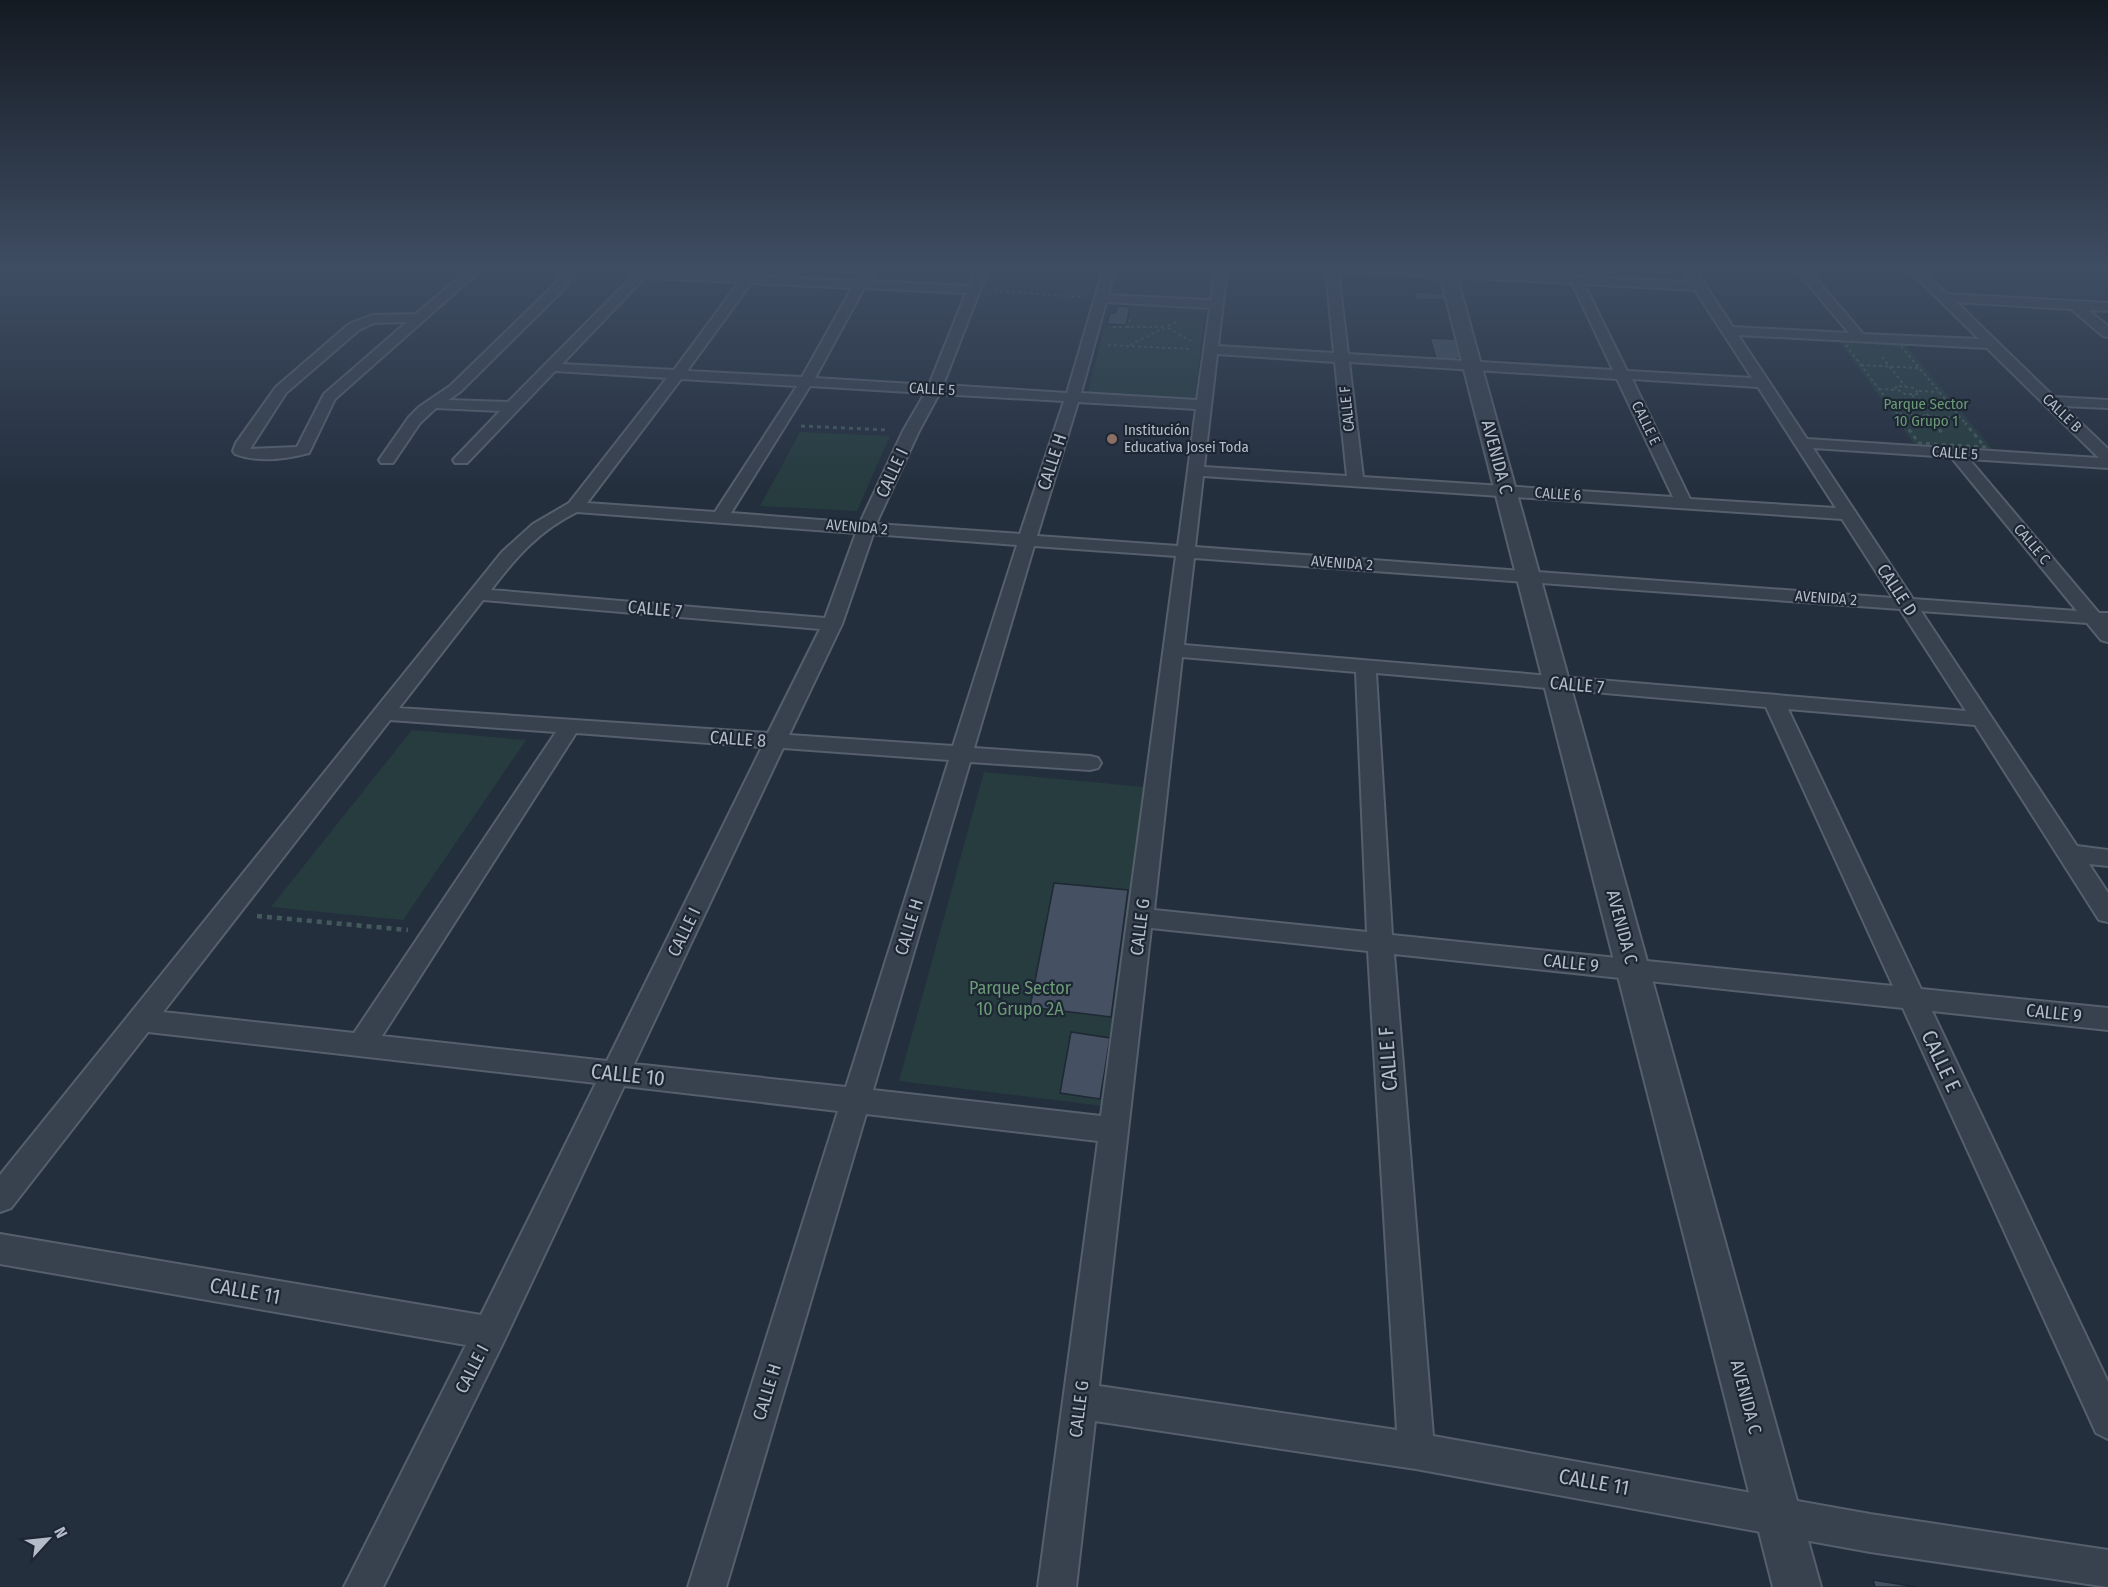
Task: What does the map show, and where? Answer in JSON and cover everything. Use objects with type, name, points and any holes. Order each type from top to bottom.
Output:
[{"type":"street","points":[[338,341],[281,390],[244,443],[242,451],[248,454],[303,450],[329,398],[392,341]]},
{"type":"street","points":[[387,460],[414,420],[455,389],[504,341]]},
{"type":"street","points":[[461,460],[575,341]]},
{"type":"street","points":[[0,1198],[478,594],[529,533],[551,517],[575,507],[702,341]]},
{"type":"street","points":[[721,516],[806,382],[829,341]]},
{"type":"street","name":"CALLE I","points":[[363,1587],[490,1333],[832,624],[867,528],[911,431],[934,389],[953,341]]},
{"type":"street","name":"CALLE H","points":[[707,1587],[1073,396],[1087,341]]},
{"type":"street","name":"CALLE G","points":[[1057,1587],[1205,405],[1204,349],[1206,341]]},
{"type":"street","name":"CALLE F","points":[[1340,341],[1355,480]]},
{"type":"street","name":"AVENIDA C","points":[[1466,341],[1797,1587]]},
{"type":"street","name":"CALLE E","points":[[1606,341],[1684,503]]},
{"type":"street","name":"CALLE D","points":[[1736,341],[2108,913]]},
{"type":"street","points":[[1918,341],[1991,344]]},
{"type":"street","name":"CALLE B","points":[[1988,341],[2108,458]]},
{"type":"street","points":[[1204,349],[1762,382]]},
{"type":"street","name":"CALLE 5","points":[[550,367],[1205,405]]},
{"type":"street","points":[[2050,401],[2108,404]]},
{"type":"street","points":[[434,404],[511,407]]},
{"type":"street","name":"CALLE 5","points":[[1802,443],[1955,451],[2108,463]]},
{"type":"street","name":"CALLE C","points":[[1955,451],[2100,618],[2108,636]]},
{"type":"street","name":"CALLE 6","points":[[1196,471],[1848,514]]},
{"type":"street","name":"AVENIDA 2","points":[[575,507],[2100,618]]},
{"type":"street","name":"CALLE 7","points":[[478,594],[832,624]]},
{"type":"street","name":"CALLE 7","points":[[1174,651],[1981,719]]},
{"type":"street","name":"CALLE F","points":[[1366,667],[1380,943],[1416,1451]]},
{"type":"street","name":"CALLE E","points":[[1774,701],[2108,1421]]},
{"type":"street","name":"CALLE 8","points":[[385,713],[1090,763]]},
{"type":"street","points":[[361,1045],[570,726]]},
{"type":"street","points":[[2069,854],[2108,858]]},
{"type":"street","name":"CALLE 9","points":[[1141,918],[2108,1018]]},
{"type":"street","name":"CALLE 10","points":[[141,1020],[1115,1130]]},
{"type":"street","name":"CALLE 11","points":[[0,1249],[490,1333]]},
{"type":"street","name":"CALLE 11","points":[[1080,1401],[1416,1451],[1778,1517],[2108,1569]]},
{"type":"path","points":[[1110,341],[1128,346],[1204,349]]},
{"type":"path","points":[[1128,346],[1137,341]]},
{"type":"path","points":[[1843,341],[1919,442],[1955,451],[1985,447],[1900,345],[1878,341]]},
{"type":"path","points":[[1868,341],[1905,386]]},
{"type":"path","points":[[1861,365],[1919,368]]},
{"type":"path","points":[[1896,390],[1896,387],[1905,386],[1919,391],[1939,392]]},
{"type":"path","points":[[1879,389],[1896,390],[1912,395],[1919,394],[1919,391]]},
{"type":"path","points":[[1912,395],[1955,451]]},
{"type":"path","points":[[1898,414],[1961,418]]},
{"type":"path","points":[[779,425],[911,431]]},
{"type":"path","points":[[226,913],[435,932]]},
{"type":"green space","points":[[1101,341],[1201,341],[1195,401],[1087,395]]},
{"type":"green space","name":"Parque Sector 10 Grupo 1","points":[[1839,341],[1905,344],[1993,450],[1915,445]]},
{"type":"green space","points":[[800,432],[890,436],[857,511],[760,506]]},
{"type":"green space","points":[[412,730],[526,740],[403,920],[271,907]]},
{"type":"green space","name":"Parque Sector 10 Grupo 2A","points":[[984,772],[1144,787],[1103,1106],[899,1081]]},
{"type":"building","points":[[1431,341],[1456,341],[1460,358],[1436,359]]},
{"type":"building","points":[[1054,883],[1128,890],[1111,1017],[1030,1007]]},
{"type":"building","points":[[1071,1032],[1110,1038],[1100,1099],[1060,1093]]},
{"type":"building","points":[[1873,1580],[1917,1587],[1875,1587]]},
{"type":"place","name":"Institución Educativa Josei Toda","points":[[1112,439]]}]
